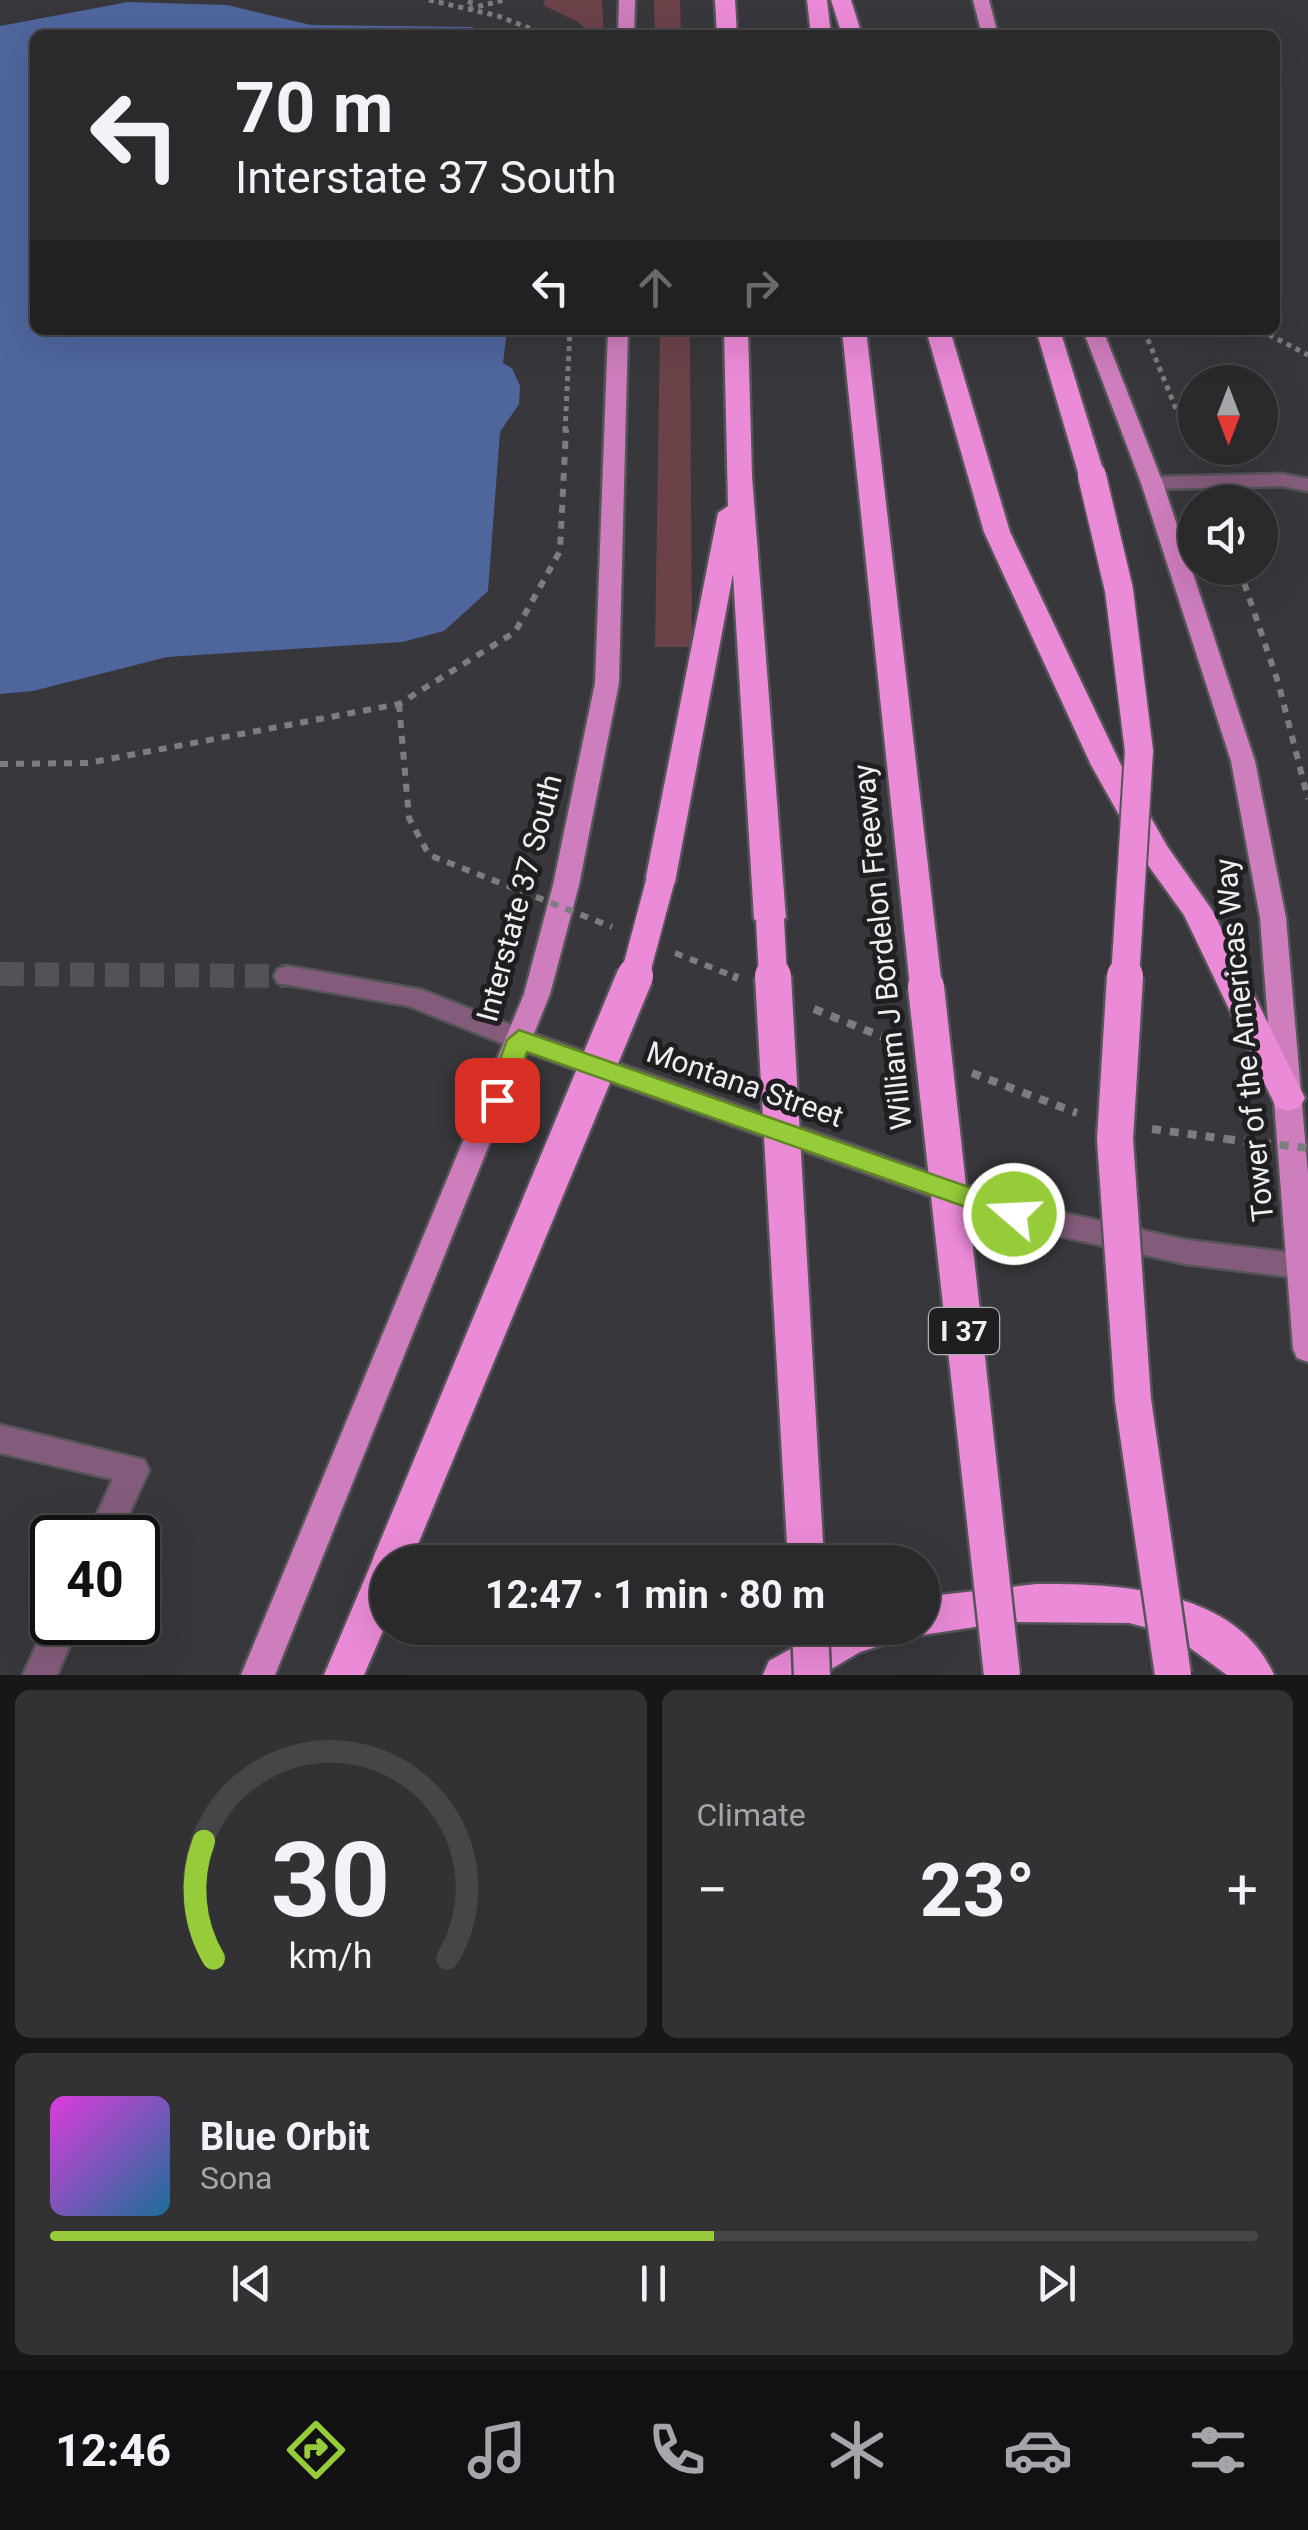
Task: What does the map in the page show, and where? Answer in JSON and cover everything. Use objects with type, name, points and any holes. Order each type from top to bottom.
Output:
[{"type":"highway","points":[[725,0],[727,30]]},
{"type":"highway","points":[[817,0],[820,30]]},
{"type":"highway","points":[[842,0],[851,30]]},
{"type":"highway","points":[[736,335],[739,476],[770,918],[805,1545]]},
{"type":"highway","name":"William J Bordelon Freeway","points":[[855,335],[1002,1675]]},
{"type":"highway","points":[[939,335],[998,532],[1106,765],[1156,854],[1198,910],[1288,1098]]},
{"type":"highway","points":[[1050,335],[1092,476],[1118,590],[1139,751],[1115,1138],[1132,1400],[1173,1675]]},
{"type":"highway","points":[[398,1545],[630,993],[660,882],[739,476]]},
{"type":"highway","points":[[940,1611],[965,1604],[1118,1600],[1176,1617],[1234,1649],[1254,1675]]},
{"type":"highway","points":[[344,1675],[370,1613]]},
{"type":"highway","points":[[811,1645],[812,1675]]},
{"type":"highway","points":[[783,1675],[835,1645]]},
{"type":"main road","points":[[626,30],[627,0]]},
{"type":"main road","points":[[982,0],[989,30]]},
{"type":"main road","name":"Interstate 37 South","points":[[258,1675],[537,994],[566,885],[607,683],[618,335]]},
{"type":"main road","name":"Tower of the Americas Way","points":[[1095,335],[1152,483],[1243,761],[1272,918],[1305,1266],[1308,1349]]},
{"type":"street","points":[[1152,483],[1282,480],[1308,485]]},
{"type":"street","name":"Montana Street","points":[[287,976],[414,997],[519,1040],[1014,1214],[1186,1252],[1305,1266]]},
{"type":"street","points":[[0,1439],[133,1470],[112,1515]]},
{"type":"street","points":[[40,1675],[54,1645]]},
{"type":"path","points":[[429,0],[532,30]]},
{"type":"path","points":[[468,9],[480,0]]},
{"type":"path","points":[[468,9],[480,0]]},
{"type":"path","points":[[468,9],[504,0]]},
{"type":"path","points":[[0,764],[88,763],[399,704],[515,632],[560,551],[570,335]]},
{"type":"path","points":[[1146,335],[1206,482]]},
{"type":"path","points":[[1270,335],[1308,355]]},
{"type":"path","points":[[1245,585],[1278,682],[1308,799]]},
{"type":"path","points":[[399,704],[409,818],[428,855],[618,930]]},
{"type":"path","points":[[1226,1138],[1308,1148]]},
{"type":"shaded area","points":[[545,0],[602,0],[604,30],[586,30],[543,5]]},
{"type":"shaded area","points":[[654,0],[680,0],[681,30],[655,30]]},
{"type":"shaded area","points":[[660,335],[690,335],[692,647],[655,647]]},
{"type":"building","points":[[128,2],[227,5],[311,25],[482,30],[30,30],[30,335],[506,335],[503,363],[512,368],[520,386],[519,404],[500,432],[488,591],[444,631],[402,642],[167,657],[33,691],[0,694],[0,26]]},
{"type":"tunnel","points":[[0,974],[287,976]]},
{"type":"route","points":[[497,1100],[519,1040],[1014,1214]]}]
